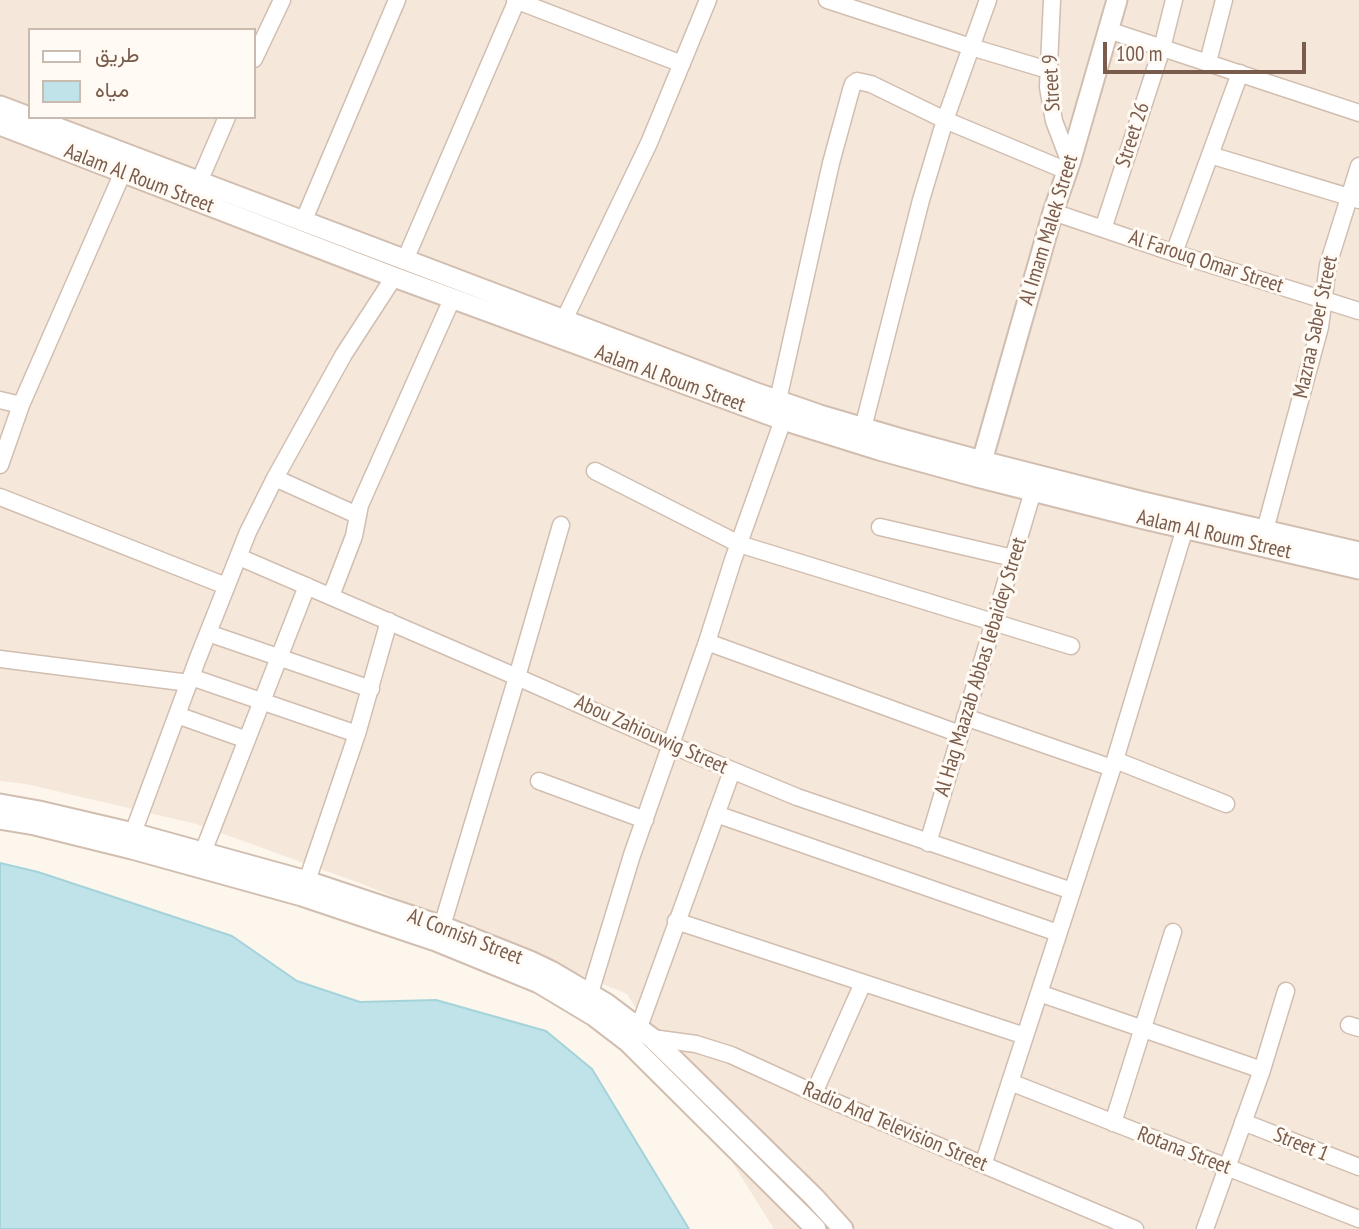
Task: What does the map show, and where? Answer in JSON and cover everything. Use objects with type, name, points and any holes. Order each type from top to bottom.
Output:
[{"type":"street","points":[[256,55],[282,0]]},
{"type":"street","points":[[303,222],[397,0]]},
{"type":"street","points":[[405,260],[516,0],[682,64]]},
{"type":"street","points":[[564,320],[649,143],[708,0]]},
{"type":"street","points":[[827,0],[1048,70]]},
{"type":"street","points":[[863,428],[921,200],[945,120],[988,0]]},
{"type":"street","name":"Street 9","points":[[1052,0],[1049,95],[1068,167]]},
{"type":"street","name":"Al Imam Malek Street","points":[[982,461],[1117,0]]},
{"type":"street","name":"Street 26","points":[[1103,229],[1162,48],[1174,0]]},
{"type":"street","points":[[1208,62],[1224,0]]},
{"type":"street","points":[[1108,30],[1359,113]]},
{"type":"street","points":[[1174,253],[1240,73]]},
{"type":"street","points":[[778,400],[831,163],[853,84],[857,81],[871,84],[945,120],[1068,167]]},
{"type":"street","name":"Aalam Al Roum Street","points":[[0,106],[28,117]]},
{"type":"street","name":"Aalam Al Roum Street","points":[[34,119],[564,320],[654,364],[783,420],[891,454],[1033,491],[1265,530],[1359,552]]},
{"type":"street","points":[[199,182],[227,119]]},
{"type":"street","name":"Aalam Al Roum Street","points":[[0,125],[452,299],[654,364],[1137,509],[1185,528],[1359,569]]},
{"type":"street","points":[[1210,155],[1354,198]]},
{"type":"street","name":"Mazraa Saber Street","points":[[1265,530],[1320,327],[1325,276],[1354,198],[1359,166]]},
{"type":"street","points":[[0,465],[21,405],[123,172]]},
{"type":"street","name":"Al Farouq Omar Street","points":[[1054,212],[1359,311]]},
{"type":"street","points":[[134,833],[248,532],[344,354],[394,278]]},
{"type":"street","points":[[331,596],[354,536],[360,505],[452,299]]},
{"type":"street","points":[[0,400],[21,405]]},
{"type":"street","points":[[590,993],[632,855],[783,420]]},
{"type":"street","points":[[595,471],[739,544],[1071,646]]},
{"type":"street","points":[[275,478],[358,515]]},
{"type":"street","name":"Al Hag Maazab Abbas lebaidey Street","points":[[928,843],[1033,491]]},
{"type":"street","points":[[0,496],[226,586]]},
{"type":"street","points":[[442,926],[561,525]]},
{"type":"street","points":[[880,527],[1013,558]]},
{"type":"street","points":[[983,1166],[1114,764],[1185,528]]},
{"type":"street","name":"Abou Zahiouwig Street","points":[[239,557],[732,771],[797,797],[1072,891]]},
{"type":"street","points":[[203,852],[307,586]]},
{"type":"street","points":[[307,881],[357,734],[389,621]]},
{"type":"street","points":[[208,633],[371,689]]},
{"type":"street","points":[[707,642],[960,734]]},
{"type":"street","points":[[0,659],[190,680],[262,701],[357,734]]},
{"type":"street","points":[[177,715],[247,740]]},
{"type":"street","points":[[965,717],[1114,764],[1226,804]]},
{"type":"street","points":[[648,1041],[676,921],[732,771]]},
{"type":"street","points":[[539,781],[645,820]]},
{"type":"street","name":"Al Cornish Street","points":[[0,804],[134,833],[307,881],[442,926],[530,961],[590,993],[648,1041],[814,1198],[843,1229]]},
{"type":"street","points":[[716,814],[1058,933]]},
{"type":"street","name":"Al Cornish Street","points":[[0,819],[132,849],[276,889],[436,940],[520,974],[558,993],[603,1022],[648,1041],[816,1229]]},
{"type":"street","points":[[676,921],[1025,1036]]},
{"type":"street","points":[[1113,1123],[1173,932]]},
{"type":"street","points":[[814,1093],[863,983]]},
{"type":"street","points":[[1205,1229],[1262,1070],[1286,991]]},
{"type":"street","points":[[1039,993],[1262,1070]]},
{"type":"street","name":"Radio And Television Street","points":[[648,1041],[696,1044],[731,1055],[983,1166],[1135,1229]]},
{"type":"street","name":"Rotana Street","points":[[1010,1082],[1359,1219]]},
{"type":"street","name":"Street 1","points":[[1243,1122],[1359,1167]]},
{"type":"shaded area","points":[[0,0],[1359,0],[1359,1229],[774,1229],[627,994],[362,884],[196,824],[26,784],[0,781]]},
{"type":"water","points":[[0,863],[38,872],[232,936],[297,981],[360,1002],[436,1000],[546,1031],[592,1069],[689,1229],[0,1229]]}]
